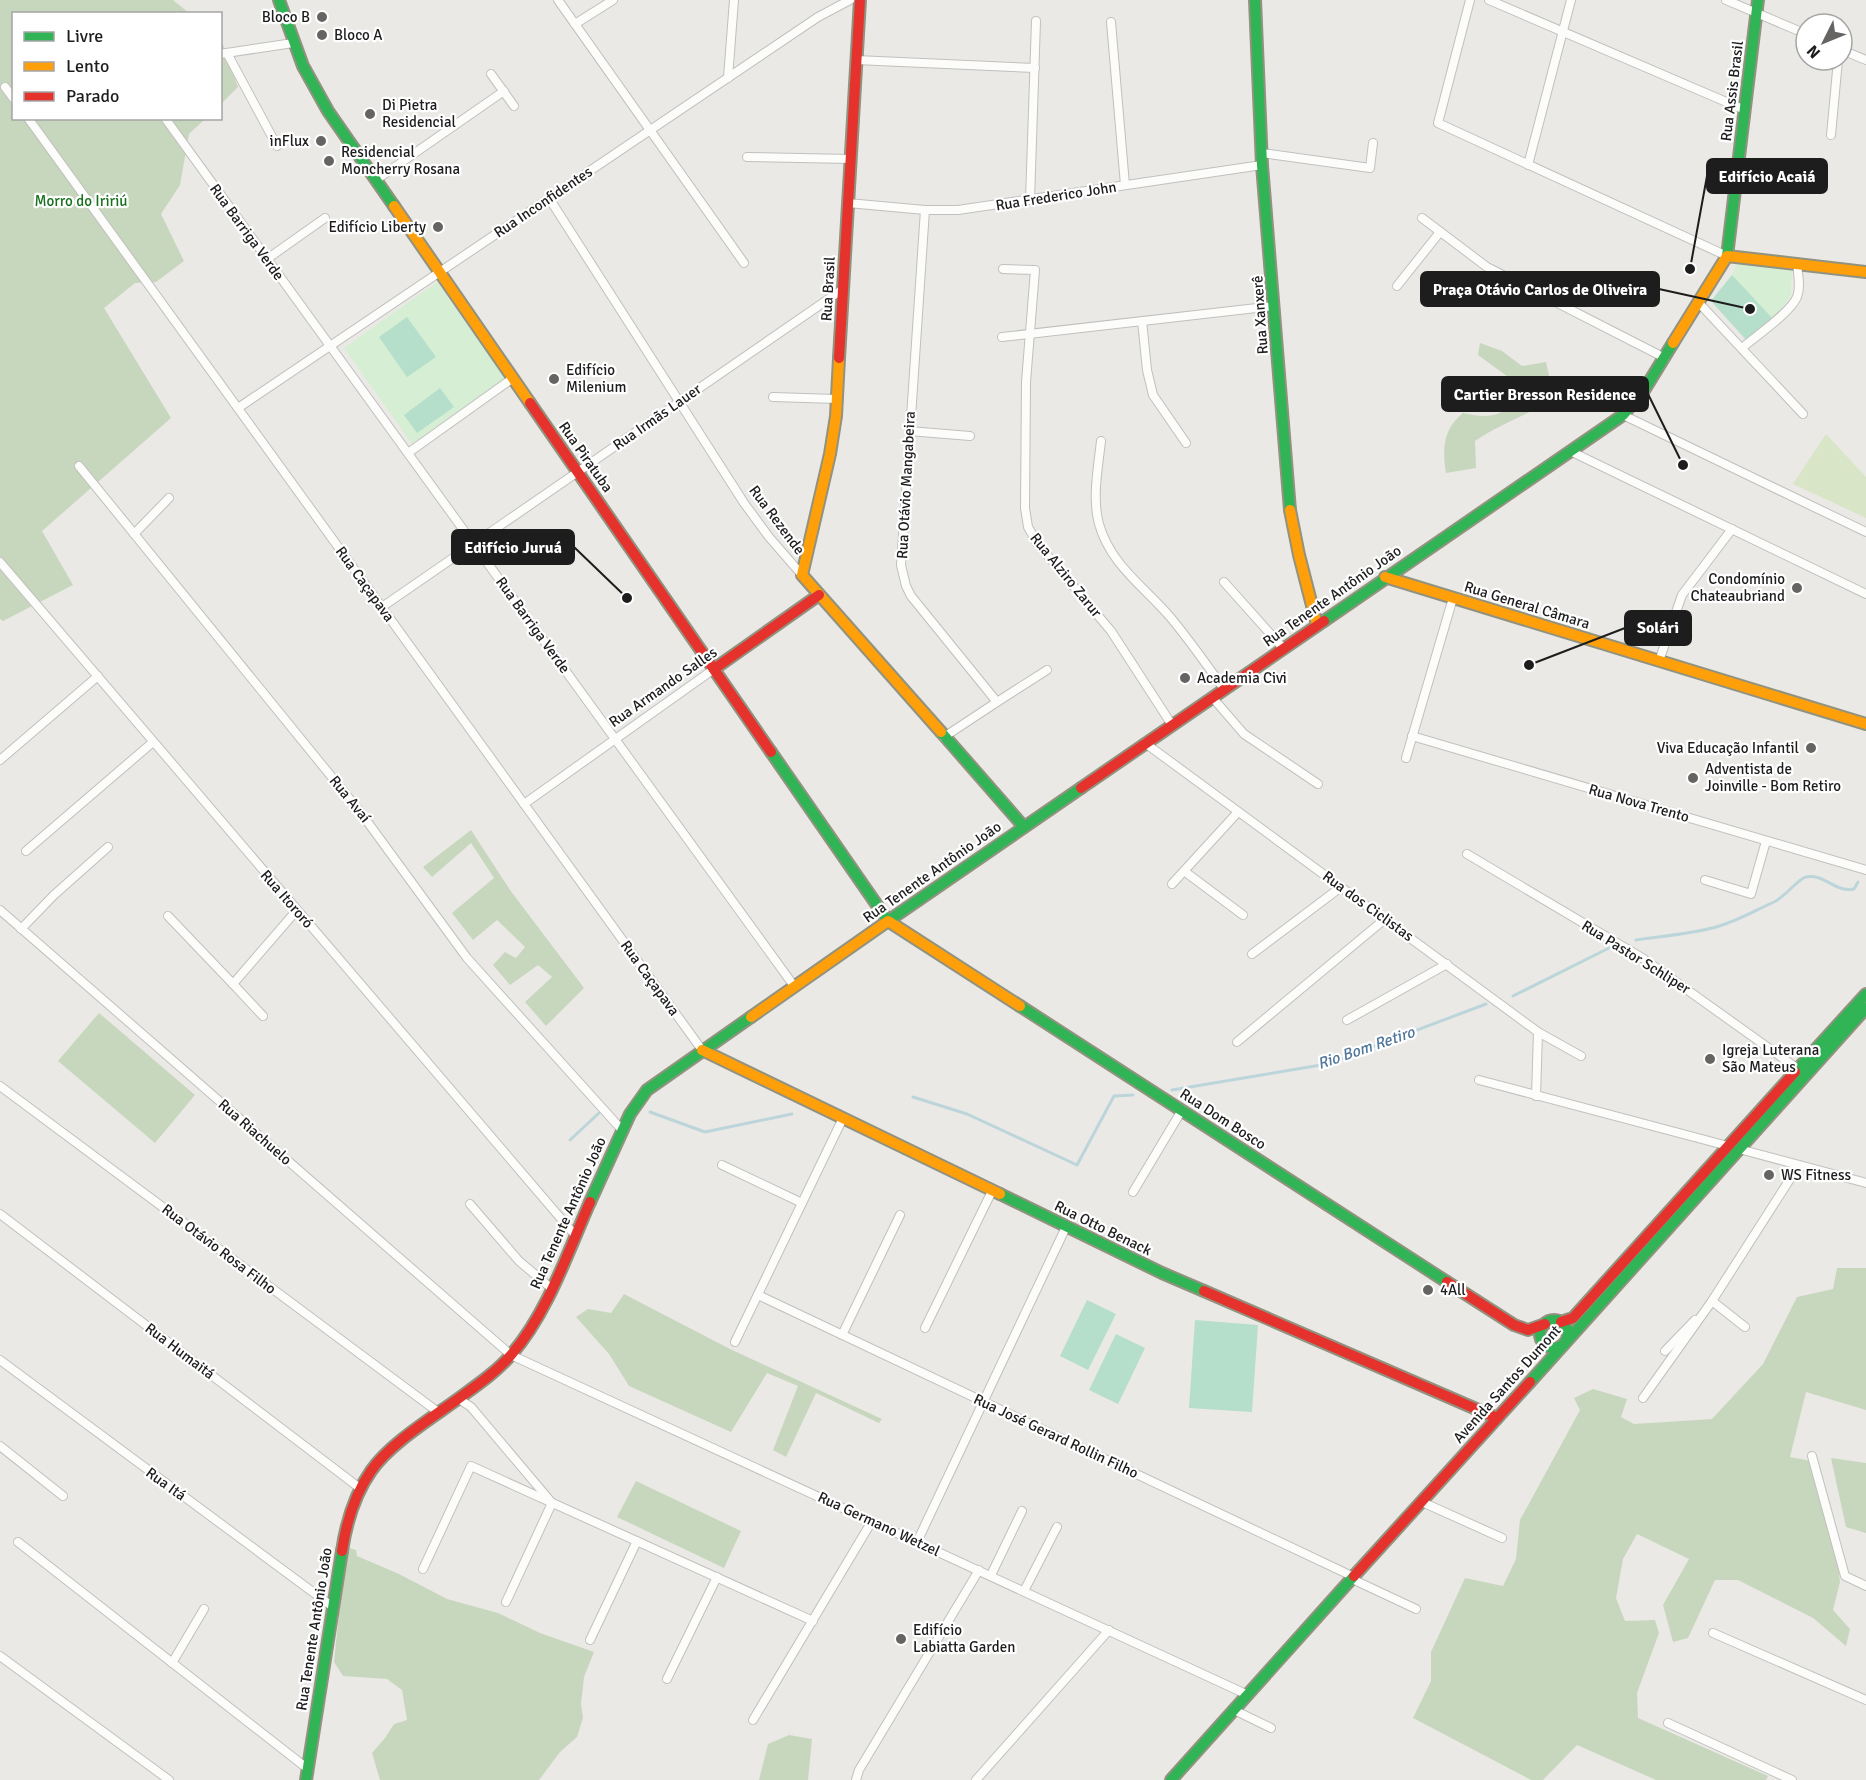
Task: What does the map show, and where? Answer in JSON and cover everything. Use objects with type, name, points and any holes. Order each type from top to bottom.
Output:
[{"type":"main road","name":"Rua Piratuba","points":[[279,0],[293,43],[314,88],[888,921]]},
{"type":"main road","name":"Rua Brasil","points":[[802,576],[830,454],[837,399],[860,0]]},
{"type":"main road","name":"Rua Xanxerê","points":[[1255,0],[1262,165],[1275,306],[1288,499],[1299,555],[1317,625]]},
{"type":"main road","name":"Rua Assis Brasil","points":[[1727,256],[1758,0]]},
{"type":"main road","points":[[1727,256],[1866,272]]},
{"type":"main road","name":"Rua Tenente Antônio João","points":[[307,1775],[346,1526],[361,1489],[371,1471],[388,1451],[491,1375],[528,1333],[551,1288],[622,1130],[637,1101],[646,1090],[1145,743],[1623,415],[1644,392],[1727,256]]},
{"type":"main road","name":"Rua Rezende","points":[[802,576],[1024,827]]},
{"type":"main road","name":"Rua General Câmara","points":[[1385,578],[1866,723]]},
{"type":"main road","name":"Rua Armando Salles","points":[[714,669],[819,595]]},
{"type":"main road","name":"Rua Dom Bosco","points":[[888,921],[1514,1325],[1528,1330],[1545,1324]]},
{"type":"main road","name":"Avenida Santos Dumont","points":[[1171,1780],[1565,1342],[1734,1148],[1798,1069],[1866,994]]},
{"type":"main road","name":"Avenida Santos Dumont","points":[[1561,1322],[1573,1318],[1866,1008]]},
{"type":"main road","name":"Rua Otto Benack","points":[[702,1050],[1204,1293],[1497,1418]]},
{"type":"main road","points":[[1552,1320],[1561,1322],[1567,1329],[1568,1338],[1558,1347],[1545,1344],[1541,1332],[1545,1324],[1552,1320]]},
{"type":"street","points":[[558,0],[744,263]]},
{"type":"street","points":[[575,24],[612,0]]},
{"type":"street","points":[[728,78],[734,0]]},
{"type":"street","name":"Rua Inconfidentes","points":[[238,408],[818,17],[850,0]]},
{"type":"street","points":[[1470,0],[1438,123],[1727,256]]},
{"type":"street","points":[[1489,0],[1745,110]]},
{"type":"street","points":[[1528,165],[1571,0]]},
{"type":"street","points":[[1726,0],[1794,29]]},
{"type":"street","points":[[1030,200],[1036,21]]},
{"type":"street","points":[[1112,22],[1125,185]]},
{"type":"street","points":[[277,146],[224,54],[293,43]]},
{"type":"street","points":[[856,60],[1035,68]]},
{"type":"street","points":[[1831,135],[1837,72]]},
{"type":"street","points":[[491,74],[514,106]]},
{"type":"street","points":[[376,180],[504,91]]},
{"type":"street","name":"Rua Caçapava","points":[[29,120],[702,1050]]},
{"type":"street","name":"Rua Barriga Verde","points":[[166,120],[794,986]]},
{"type":"street","points":[[1262,153],[1370,168],[1373,143]]},
{"type":"street","points":[[747,157],[851,159]]},
{"type":"street","name":"Rua Frederico John","points":[[848,203],[925,210],[968,209],[1262,165]]},
{"type":"street","name":"Rua Rezende","points":[[549,198],[744,503],[802,576]]},
{"type":"street","name":"Rua Otávio Mangabeira","points":[[925,210],[901,558],[906,586],[921,610],[997,702]]},
{"type":"street","points":[[267,259],[325,218]]},
{"type":"street","points":[[1422,218],[1474,259],[1500,274],[1665,357]]},
{"type":"street","points":[[1397,286],[1440,232]]},
{"type":"street","points":[[1742,348],[1788,308],[1796,298],[1799,287],[1797,264]]},
{"type":"street","name":"Rua Alziro Zarur","points":[[1003,269],[1035,270],[1026,405],[1025,507],[1028,526],[1036,543],[1111,631],[1172,725]]},
{"type":"street","name":"Rua Irmãs Lauer","points":[[382,607],[843,289]]},
{"type":"street","points":[[1698,302],[1803,414]]},
{"type":"street","points":[[1002,337],[1275,306]]},
{"type":"street","points":[[1142,321],[1147,370],[1153,395],[1186,443]]},
{"type":"street","points":[[408,453],[513,378]]},
{"type":"street","points":[[773,396],[837,399]]},
{"type":"street","points":[[1623,415],[1866,532]]},
{"type":"street","points":[[909,431],[970,436]]},
{"type":"street","points":[[1101,441],[1097,507],[1098,522],[1104,538],[1121,567],[1172,619],[1224,689]]},
{"type":"street","points":[[1570,451],[1866,594]]},
{"type":"street","name":"Rua Avaí","points":[[79,466],[380,837],[467,958],[622,1130]]},
{"type":"street","points":[[134,534],[169,498]]},
{"type":"street","points":[[1659,661],[1682,595],[1732,529]]},
{"type":"street","name":"Rua Itororó","points":[[0,562],[575,1235]]},
{"type":"street","points":[[1224,582],[1283,648]]},
{"type":"street","points":[[1406,758],[1454,598]]},
{"type":"street","name":"Rua Armando Salles","points":[[524,804],[714,669]]},
{"type":"street","points":[[944,737],[1047,670]]},
{"type":"street","points":[[0,760],[98,676]]},
{"type":"street","points":[[1212,697],[1244,734],[1318,784]]},
{"type":"street","name":"Rua Nova Trento","points":[[1412,736],[1866,870]]},
{"type":"street","points":[[26,851],[153,742]]},
{"type":"street","name":"Rua dos Ciclistas","points":[[1145,743],[1538,1032],[1581,1056]]},
{"type":"street","points":[[1172,884],[1238,812]]},
{"type":"street","points":[[1705,880],[1751,894],[1766,840]]},
{"type":"street","points":[[21,929],[54,895],[108,847]]},
{"type":"street","name":"Rua Pastor Schliper","points":[[1467,854],[1651,964],[1798,1069]]},
{"type":"street","points":[[1184,872],[1243,915]]},
{"type":"street","points":[[1252,954],[1341,887]]},
{"type":"street","name":"Rua Riachuelo","points":[[0,910],[511,1355]]},
{"type":"street","points":[[233,984],[297,910]]},
{"type":"street","points":[[168,916],[263,1016]]},
{"type":"street","points":[[1238,1042],[1385,919]]},
{"type":"street","points":[[1347,1020],[1446,964]]},
{"type":"street","points":[[1536,1096],[1538,1032]]},
{"type":"street","points":[[1479,1080],[1866,1183]]},
{"type":"street","name":"Rua Otávio Rosa Filho","points":[[0,1086],[438,1413]]},
{"type":"street","points":[[1132,1192],[1182,1110]]},
{"type":"street","points":[[735,1342],[843,1118]]},
{"type":"street","points":[[1642,1398],[1712,1301],[1799,1165]]},
{"type":"street","points":[[722,1166],[802,1203]]},
{"type":"street","points":[[925,1328],[992,1191]]},
{"type":"street","points":[[470,1204],[519,1261],[551,1288]]},
{"type":"street","name":"Rua Humaitá","points":[[0,1214],[361,1489]]},
{"type":"street","points":[[842,1335],[900,1215]]},
{"type":"street","points":[[917,1542],[1066,1227]]},
{"type":"street","name":"Rua José Gerard Rollin Filho","points":[[758,1295],[1416,1609]]},
{"type":"street","points":[[1712,1301],[1745,1327]]},
{"type":"street","points":[[1665,1351],[1705,1311]]},
{"type":"street","name":"Rua Germano Wetzel","points":[[511,1355],[1248,1695]]},
{"type":"street","name":"Rua Itá","points":[[0,1360],[333,1607]]},
{"type":"street","points":[[462,1396],[552,1503]]},
{"type":"street","points":[[0,1446],[63,1496]]},
{"type":"street","points":[[1812,1456],[1845,1576],[1866,1586]]},
{"type":"street","points":[[423,1569],[471,1466],[813,1620]]},
{"type":"street","points":[[1422,1502],[1502,1538]]},
{"type":"street","points":[[506,1602],[552,1503]]},
{"type":"street","points":[[991,1575],[1022,1511]]},
{"type":"street","points":[[753,1720],[872,1521]]},
{"type":"street","points":[[1024,1591],[1057,1527]]},
{"type":"street","points":[[590,1640],[637,1541]]},
{"type":"street","points":[[18,1542],[172,1663],[307,1775]]},
{"type":"street","points":[[856,1780],[859,1770],[979,1570]]},
{"type":"street","points":[[667,1679],[717,1577]]},
{"type":"street","points":[[172,1663],[204,1610]]},
{"type":"street","points":[[976,1780],[1109,1630]]},
{"type":"street","points":[[1713,1633],[1866,1700]]},
{"type":"street","points":[[0,1656],[169,1780]]},
{"type":"street","points":[[1234,1710],[1271,1728]]},
{"type":"street","points":[[1668,1723],[1792,1780]]},
{"type":"green space","name":"Morro do Iririú","points":[[0,0],[173,0],[188,12],[12,12],[12,120],[204,120],[189,134],[180,185],[161,214],[184,261],[156,282],[135,283],[104,308],[171,418],[42,531],[73,585],[3,621],[0,619]]},
{"type":"green space","points":[[222,42],[238,87],[222,103]]},
{"type":"green space","points":[[1738,262],[1792,271],[1791,295],[1773,319],[1711,301],[1732,275]]},
{"type":"green space","points":[[1732,275],[1773,319],[1747,341],[1711,301]]},
{"type":"green space","points":[[437,282],[505,378],[412,444],[344,348]]},
{"type":"green space","points":[[407,317],[436,357],[407,377],[379,337]]},
{"type":"green space","points":[[1480,343],[1502,351],[1522,366],[1546,362],[1550,380],[1545,404],[1475,441],[1476,468],[1446,473],[1444,448],[1448,433],[1456,419],[1463,413],[1480,416],[1494,415],[1506,410],[1520,399],[1511,379],[1478,355]]},
{"type":"green space","points":[[440,388],[454,407],[417,433],[404,415]]},
{"type":"green space","points":[[1826,434],[1866,477],[1866,518],[1793,484]]},
{"type":"green space","points":[[471,830],[510,890],[584,988],[546,1026],[525,1002],[552,977],[538,965],[510,985],[493,965],[505,952],[516,958],[525,947],[497,920],[473,940],[452,913],[494,878],[471,843],[432,877],[423,867]]},
{"type":"green space","points":[[99,1013],[195,1095],[155,1143],[58,1061]]},
{"type":"green space","points":[[1837,1268],[1866,1268],[1866,1410],[1806,1392],[1790,1457],[1811,1461],[1837,1557],[1840,1582],[1833,1610],[1850,1629],[1846,1646],[1813,1618],[1738,1580],[1715,1580],[1688,1638],[1673,1642],[1663,1605],[1689,1559],[1637,1534],[1623,1559],[1616,1598],[1625,1621],[1655,1620],[1659,1633],[1637,1693],[1638,1718],[1768,1776],[1766,1780],[1656,1780],[1577,1745],[1543,1780],[1531,1780],[1413,1718],[1431,1681],[1431,1652],[1465,1578],[1503,1586],[1516,1559],[1520,1520],[1580,1410],[1574,1398],[1593,1389],[1627,1399],[1621,1417],[1634,1424],[1712,1419],[1763,1364],[1797,1297],[1833,1289]]},
{"type":"green space","points":[[624,1294],[730,1349],[882,1419],[879,1423],[816,1393],[786,1457],[773,1450],[798,1386],[767,1373],[731,1432],[629,1386],[609,1354],[576,1317],[588,1309],[611,1313]]},
{"type":"green space","points":[[1087,1300],[1116,1314],[1088,1370],[1060,1356]]},
{"type":"green space","points":[[1195,1320],[1258,1325],[1252,1412],[1189,1408]]},
{"type":"green space","points":[[1116,1334],[1145,1348],[1118,1404],[1089,1390]]},
{"type":"green space","points":[[1831,1458],[1866,1463],[1866,1533],[1846,1527]]},
{"type":"green space","points":[[636,1481],[741,1531],[724,1568],[617,1517]]},
{"type":"green space","points":[[346,1547],[356,1550],[357,1556],[399,1574],[447,1599],[498,1613],[540,1633],[594,1652],[584,1677],[581,1704],[583,1718],[577,1737],[560,1752],[539,1780],[380,1780],[372,1753],[394,1724],[407,1720],[402,1690],[387,1679],[343,1676],[334,1662]]},
{"type":"green space","points":[[789,1735],[812,1739],[808,1780],[759,1780],[768,1744]]},
{"type":"waterway","name":"Rio Bom Retiro","points":[[1636,940],[1699,931],[1726,924],[1774,902],[1806,877],[1818,878],[1847,889],[1854,889],[1858,882]]},
{"type":"waterway","name":"Rio Bom Retiro","points":[[1513,996],[1609,948]]},
{"type":"waterway","name":"Rio Bom Retiro","points":[[1172,1090],[1327,1064],[1486,1004]]},
{"type":"waterway","name":"Rio Bom Retiro","points":[[913,1097],[967,1114],[1077,1165],[1114,1096],[1133,1095]]},
{"type":"waterway","name":"Rio Bom Retiro","points":[[650,1112],[705,1132],[792,1114]]},
{"type":"waterway","name":"Rio Bom Retiro","points":[[570,1140],[599,1113]]},
{"type":"traffic: fast","points":[[279,0],[303,66],[328,111],[394,206]]},
{"type":"traffic: fast","points":[[1255,0],[1262,165],[1290,510]]},
{"type":"traffic: fast","points":[[1727,256],[1758,0]]},
{"type":"traffic: fast","points":[[1324,621],[1623,415],[1643,392],[1673,343]]},
{"type":"traffic: fast","points":[[941,732],[1024,827]]},
{"type":"traffic: fast","points":[[771,752],[888,921],[1081,788]]},
{"type":"traffic: fast","points":[[1795,1072],[1866,994]]},
{"type":"traffic: fast","points":[[1020,1006],[1447,1282]]},
{"type":"traffic: fast","points":[[1530,1382],[1866,1008]]},
{"type":"traffic: fast","points":[[590,1202],[630,1114],[647,1090],[751,1017]]},
{"type":"traffic: fast","points":[[1000,1194],[1204,1291]]},
{"type":"traffic: fast","points":[[1554,1320],[1564,1324],[1568,1334],[1564,1344],[1554,1348],[1544,1344],[1540,1334],[1544,1324],[1554,1320]]},
{"type":"traffic: fast","points":[[306,1780],[342,1551]]},
{"type":"traffic: fast","points":[[1171,1780],[1354,1576]]},
{"type":"traffic: slow","points":[[394,206],[530,403]]},
{"type":"traffic: slow","points":[[1673,343],[1727,256],[1866,272]]},
{"type":"traffic: slow","points":[[839,358],[836,416],[830,454],[802,575],[941,732]]},
{"type":"traffic: slow","points":[[1290,510],[1317,625]]},
{"type":"traffic: slow","points":[[1385,577],[1866,724]]},
{"type":"traffic: slow","points":[[751,1017],[888,921],[1020,1006]]},
{"type":"traffic: slow","points":[[702,1050],[1000,1194]]},
{"type":"traffic: jam","points":[[839,358],[860,0]]},
{"type":"traffic: jam","points":[[530,403],[771,752]]},
{"type":"traffic: jam","points":[[714,669],[819,595]]},
{"type":"traffic: jam","points":[[1081,788],[1324,621]]},
{"type":"traffic: jam","points":[[1561,1322],[1573,1318],[1795,1072]]},
{"type":"traffic: jam","points":[[342,1551],[356,1499],[365,1480],[379,1461],[413,1430],[494,1372],[524,1339],[556,1282],[590,1202]]},
{"type":"traffic: jam","points":[[1447,1282],[1514,1325],[1528,1330],[1545,1324]]},
{"type":"traffic: jam","points":[[1204,1291],[1497,1418]]},
{"type":"traffic: jam","points":[[1354,1576],[1530,1382]]},
{"type":"place","name":"Bloco B","points":[[322,17]]},
{"type":"place","name":"Bloco A","points":[[322,35]]},
{"type":"place","name":"Di Pietra Residencial","points":[[370,114]]},
{"type":"place","name":"inFlux","points":[[321,141]]},
{"type":"place","name":"Residencial Moncherry Rosana","points":[[329,161]]},
{"type":"place","name":"Edifício Liberty","points":[[438,227]]},
{"type":"place","name":"Edifício Acaiá","points":[[1690,269]]},
{"type":"place","name":"Praça Otávio Carlos de Oliveira","points":[[1750,309]]},
{"type":"place","name":"Edifício Milenium","points":[[554,379]]},
{"type":"place","name":"Cartier Bresson Residence","points":[[1683,465]]},
{"type":"place","name":"Condomínio Chateaubriand","points":[[1797,588]]},
{"type":"place","name":"Edifício Juruá","points":[[627,598]]},
{"type":"place","name":"Solári","points":[[1529,665]]},
{"type":"place","name":"Academia Civi","points":[[1185,678]]},
{"type":"place","name":"Viva Educação Infantil","points":[[1811,748]]},
{"type":"place","name":"Adventista de Joinville - Bom Retiro","points":[[1693,778]]},
{"type":"place","name":"Igreja Luterana São Mateus","points":[[1710,1059]]},
{"type":"place","name":"WS Fitness","points":[[1769,1175]]},
{"type":"place","name":"4All","points":[[1428,1290]]},
{"type":"place","name":"Edifício Labiatta Garden","points":[[901,1639]]}]
